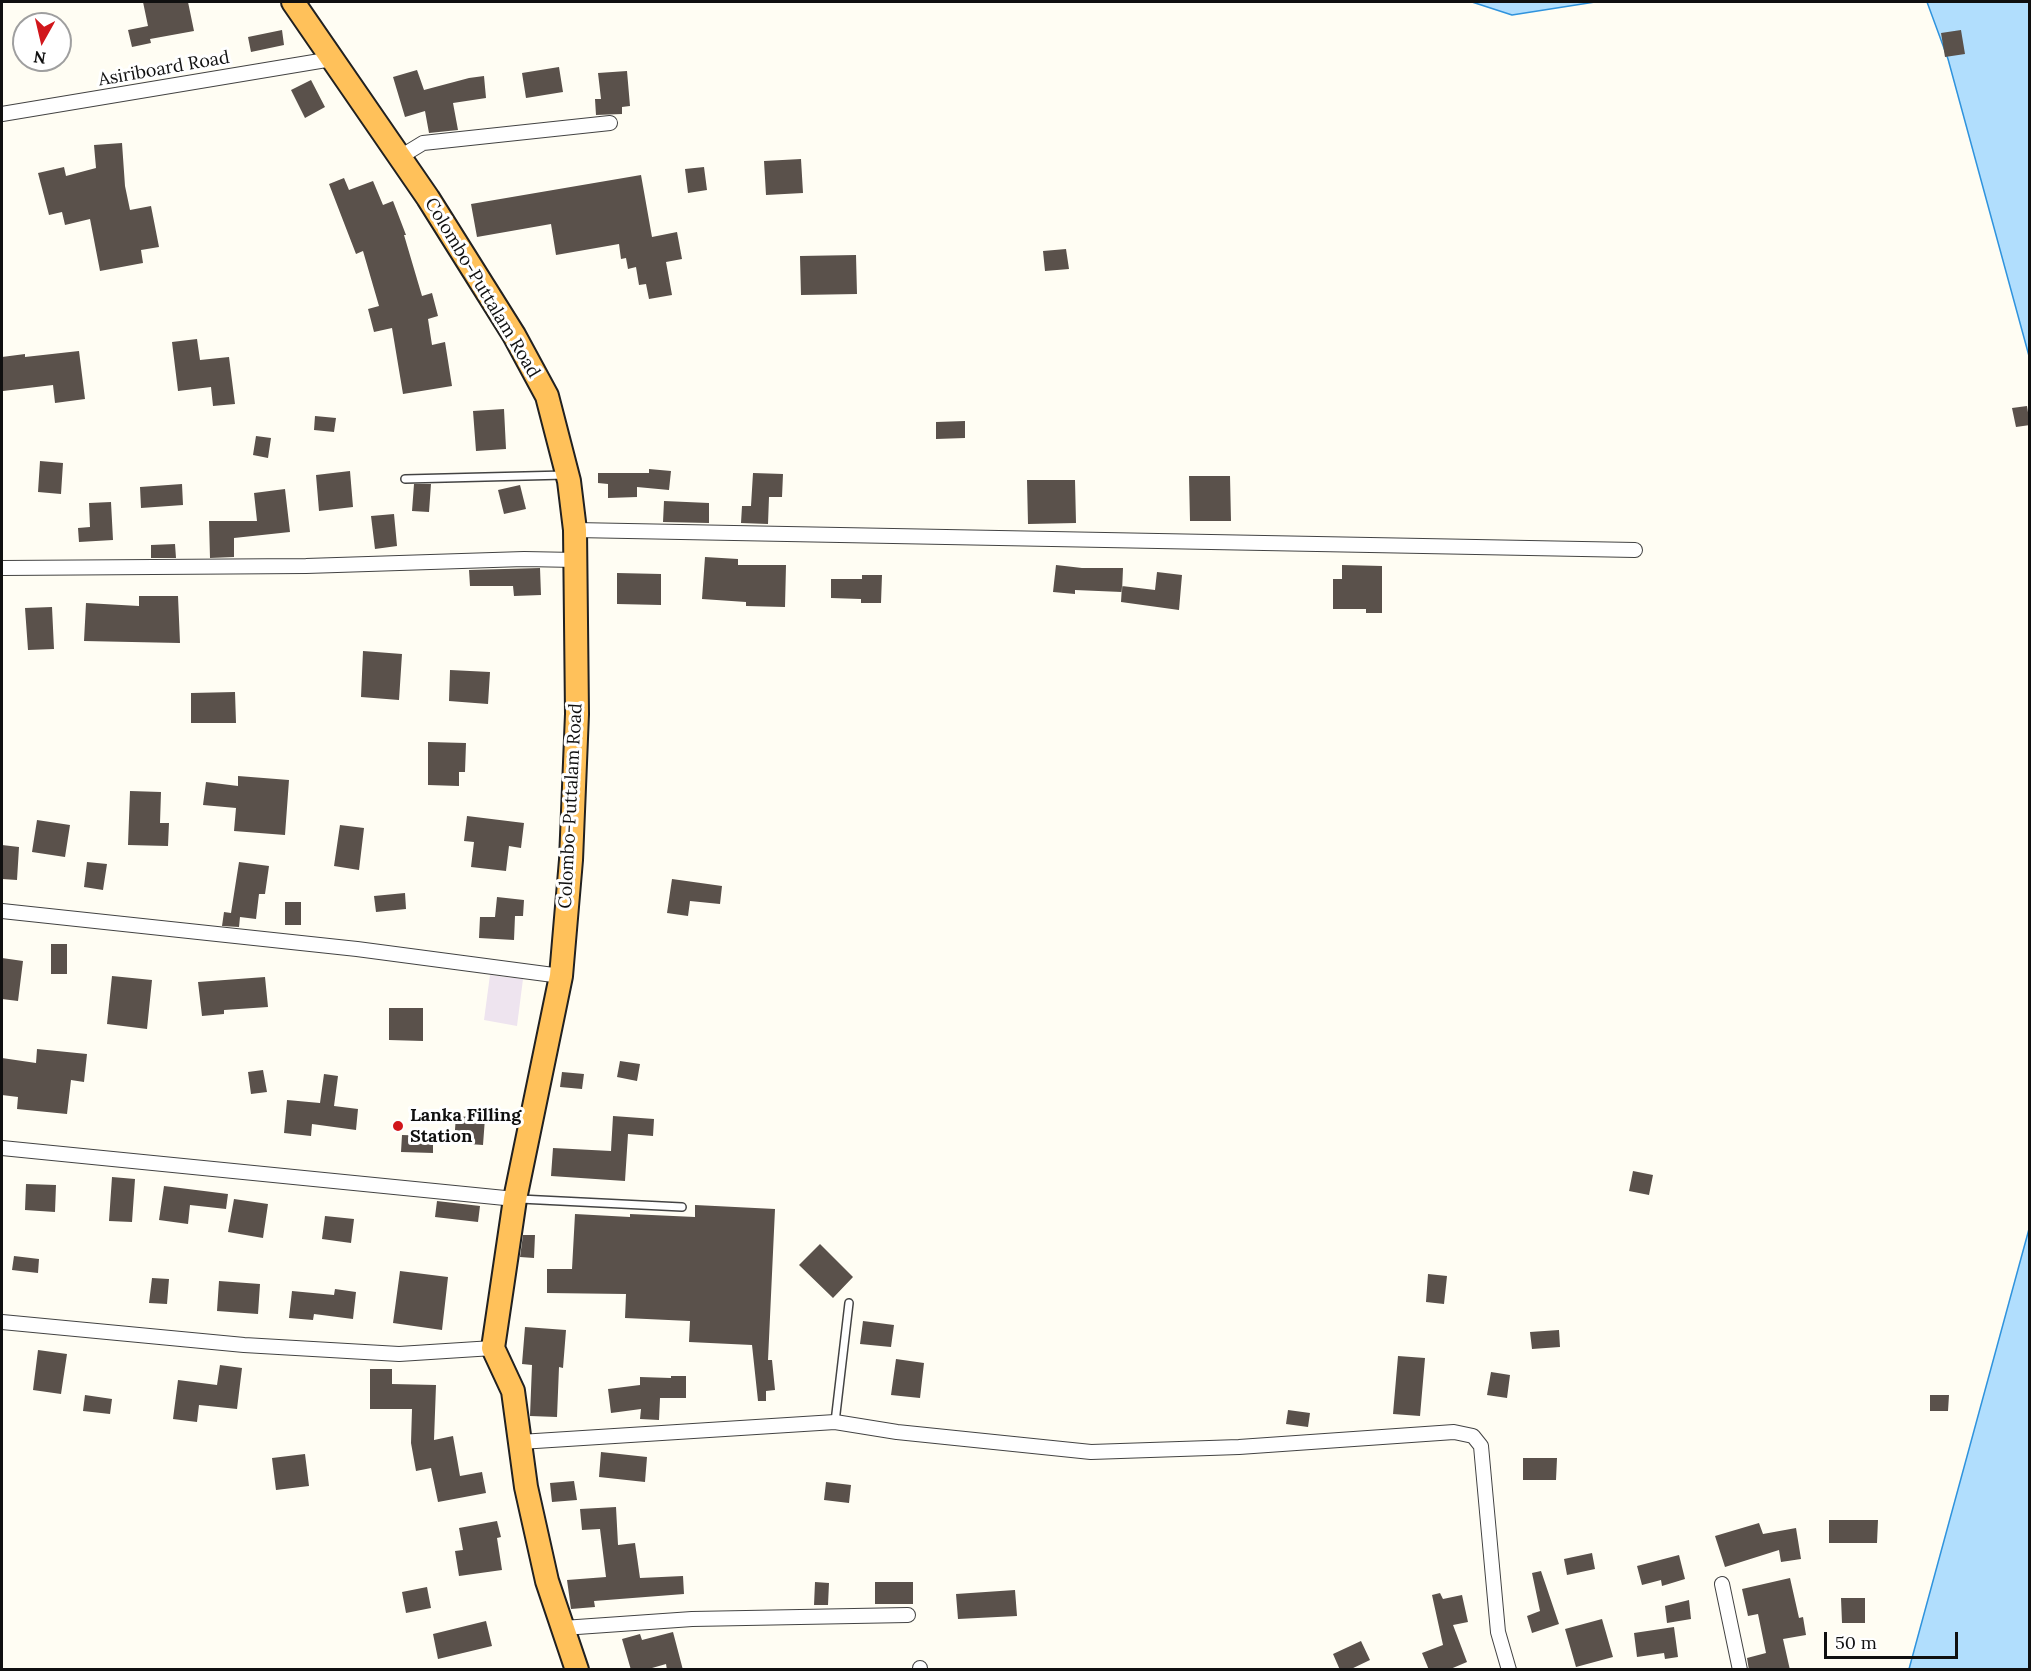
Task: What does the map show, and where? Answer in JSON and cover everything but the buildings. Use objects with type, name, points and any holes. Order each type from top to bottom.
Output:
[{"type":"highway","name":"Colombo-Puttalam Road","points":[[293,2],[400,157],[514,334],[547,396],[567,475],[575,530],[576,560],[577,714],[571,860],[561,976],[515,1199],[493,1348]]},
{"type":"highway","points":[[493,1348],[513,1391],[526,1487],[547,1581],[577,1670]]},
{"type":"street","name":"Asiriboard Road","points":[[2,114],[332,59]]},
{"type":"street","points":[[400,157],[423,143],[610,123]]},
{"type":"street","points":[[575,530],[1635,550]]},
{"type":"street","points":[[2,568],[142,568],[524,559],[576,560]]},
{"type":"street","points":[[2,911],[357,949],[561,976]]},
{"type":"street","points":[[2,1148],[515,1199]]},
{"type":"street","points":[[2,1322],[244,1345],[399,1354],[493,1348]]},
{"type":"street","points":[[520,1442],[835,1422],[897,1432],[1091,1452],[1239,1447],[1454,1432],[1473,1436],[1481,1446],[1498,1632],[1509,1670]]},
{"type":"street","points":[[1722,1584],[1740,1670]]},
{"type":"street","points":[[563,1628],[692,1619],[908,1616]]},
{"type":"lane","points":[[405,479],[567,475]]},
{"type":"lane","points":[[515,1199],[682,1207]]},
{"type":"lane","points":[[835,1422],[849,1303]]},
{"type":"shaded area","points":[[490,975],[523,979],[517,1026],[484,1020]]},
{"type":"water","points":[[1472,2],[1595,2],[1512,15]]},
{"type":"water","points":[[1927,2],[2029,2],[2029,356],[1948,59]]},
{"type":"water","points":[[2029,1229],[2029,1669],[1909,1669]]},
{"type":"place","name":"Lanka Filling Station","points":[[398,1126]]}]
